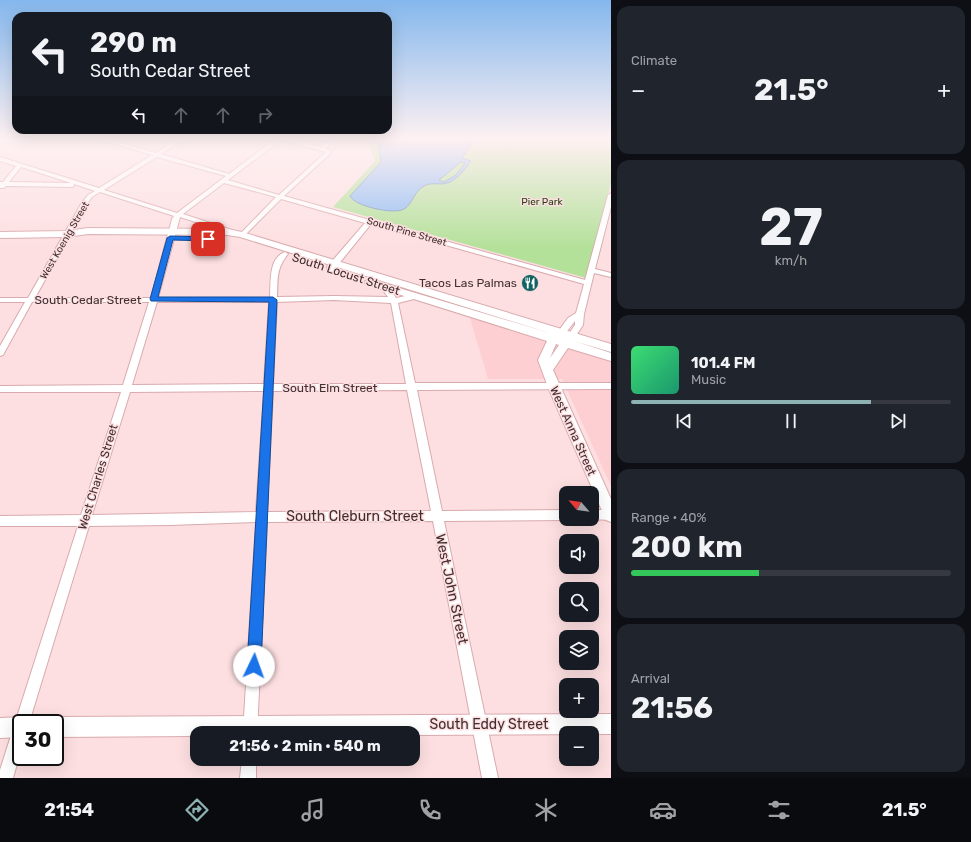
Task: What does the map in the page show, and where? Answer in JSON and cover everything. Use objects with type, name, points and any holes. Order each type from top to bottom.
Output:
[{"type":"main road","name":"South Locust Street","points":[[171,235],[228,232],[242,235],[333,266],[563,338],[611,357]]},
{"type":"main road","points":[[0,235],[67,234],[84,237],[171,235]]},
{"type":"main road","name":"South Locust Street","points":[[171,235],[226,239],[248,243],[333,266],[384,286],[415,296],[563,338],[611,348]]},
{"type":"main road","name":"West Anna Street","points":[[563,338],[555,360],[548,368],[554,388],[611,515]]},
{"type":"main road","name":"South Eddy Street","points":[[388,726],[611,724]]},
{"type":"main road","points":[[0,728],[12,727]]},
{"type":"main road","name":"South Eddy Street","points":[[64,727],[190,728]]},
{"type":"street","points":[[1,186],[11,175]]},
{"type":"street","points":[[53,175],[242,235],[303,175]]},
{"type":"street","name":"West Koenig Street","points":[[0,353],[84,204],[90,196],[123,175]]},
{"type":"street","points":[[179,214],[231,176]]},
{"type":"street","name":"South Pine Street","points":[[224,181],[588,283]]},
{"type":"street","points":[[1,186],[84,185]]},
{"type":"street","points":[[563,338],[579,325],[580,314],[588,283],[608,217],[611,195]]},
{"type":"street","name":"West Charles Street","points":[[25,714],[154,299],[175,219],[179,214]]},
{"type":"street","points":[[333,266],[370,221]]},
{"type":"street","points":[[251,726],[275,270],[279,260],[285,254]]},
{"type":"street","points":[[592,270],[611,275]]},
{"type":"street","name":"West John Street","points":[[384,286],[394,301],[490,778]]},
{"type":"street","name":"South Cedar Street","points":[[0,300],[273,300],[334,298],[385,299],[394,301],[415,296]]},
{"type":"street","name":"South Elm Street","points":[[0,389],[554,388],[611,386]]},
{"type":"street","name":"South Cleburn Street","points":[[0,521],[170,520],[262,517],[559,515]]},
{"type":"street","points":[[599,515],[611,515]]},
{"type":"street","name":"West Charles Street","points":[[5,778],[12,755]]},
{"type":"street","points":[[248,778],[249,766]]},
{"type":"shaded area","points":[[467,308],[611,352],[611,486],[562,379],[488,379]]},
{"type":"green space","name":"Pier Park","points":[[362,175],[611,175],[611,183],[586,278],[333,207]]},
{"type":"water","points":[[369,175],[445,175],[439,180],[444,182],[455,175],[459,175],[450,182],[429,184],[422,187],[416,193],[410,204],[399,211],[384,210],[366,206],[353,200],[350,196]]},
{"type":"place","name":"Tacos Las Palmas","points":[[530,283]]},
{"type":"route","points":[[208,239],[170,238],[154,299],[273,300],[254,666]]}]
